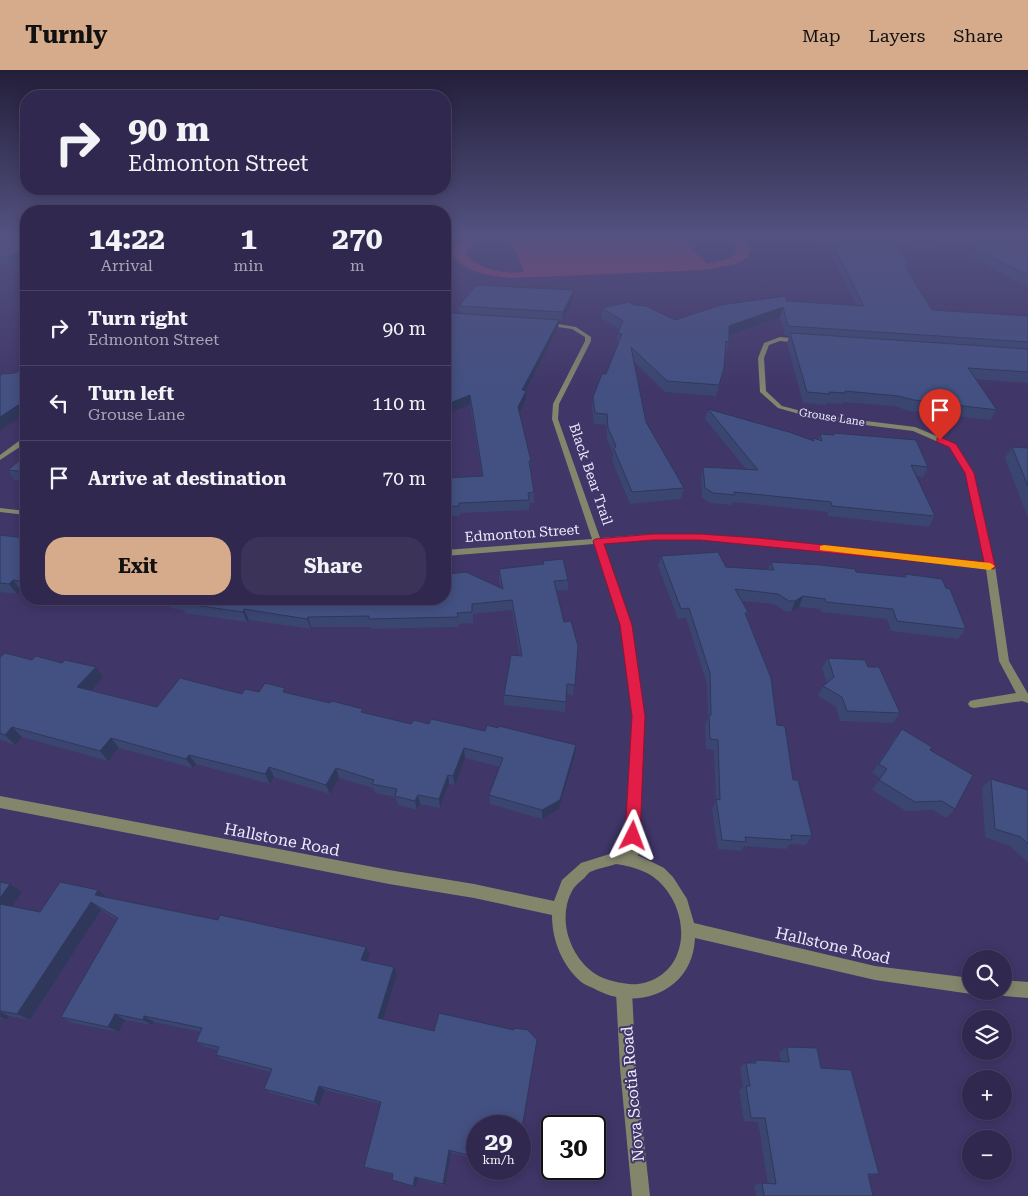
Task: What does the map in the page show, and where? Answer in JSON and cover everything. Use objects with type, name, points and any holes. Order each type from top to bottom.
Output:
[{"type":"street","name":"Black Bear Trail","points":[[539,323],[568,325],[578,329],[588,337],[588,341],[556,404],[556,418],[626,625],[638,716],[631,860]]},
{"type":"street","name":"Grouse Lane","points":[[810,341],[780,339],[766,344],[761,358],[763,392],[780,407],[817,417],[915,429],[953,446],[970,473],[990,566],[1004,661],[1025,698],[974,704]]},
{"type":"street","points":[[0,458],[20,444]]},
{"type":"street","points":[[0,510],[20,512]]},
{"type":"street","name":"Edmonton Street","points":[[451,553],[653,537],[700,537],[758,541],[990,566]]},
{"type":"street","name":"Hallstone Road","points":[[0,802],[389,877],[474,891],[558,909]]},
{"type":"street","points":[[602,859],[631,860],[659,873],[670,884],[683,906],[689,929],[687,946],[682,962],[673,975],[660,985],[646,991],[624,992],[611,990],[595,983],[569,958],[562,942],[558,925],[558,909],[568,882],[578,871],[602,859]]},
{"type":"street","name":"Hallstone Road","points":[[689,929],[875,974],[962,985]]},
{"type":"street","points":[[1012,989],[1028,990]]},
{"type":"street","name":"Nova Scotia Road","points":[[624,992],[628,1068],[641,1196]]},
{"type":"building","points":[[473,289],[574,290],[563,312],[459,306]]},
{"type":"building","points":[[855,289],[919,289],[932,310],[1028,316],[1028,342],[788,326],[783,307],[729,326],[729,342],[726,341],[724,368],[719,385],[667,381],[631,347],[646,422],[684,488],[632,492],[614,449],[616,446],[608,428],[607,414],[595,413],[593,397],[602,374],[606,374],[622,334],[618,333],[623,321],[602,308],[629,302],[634,305],[646,306],[675,320],[721,305],[785,296],[787,301],[864,306]]},
{"type":"building","points":[[451,314],[559,320],[522,390],[526,391],[518,407],[531,461],[529,461],[534,492],[528,493],[529,500],[459,503],[459,506],[451,507],[451,478],[483,476],[470,395],[451,403]]},
{"type":"building","points":[[790,333],[1028,349],[1028,372],[968,368],[997,410],[914,400],[898,396],[845,391],[846,393],[829,392],[830,394],[807,392]]},
{"type":"building","points":[[20,370],[20,404],[0,417],[0,376],[2,374],[15,373]]},
{"type":"building","points":[[708,409],[814,441],[813,438],[822,441],[820,434],[834,435],[834,433],[916,440],[928,467],[911,465],[935,516],[832,506],[831,502],[734,492],[735,495],[713,493],[705,488],[703,467],[758,470]]},
{"type":"building","points":[[1012,447],[1028,448],[1028,486]]},
{"type":"building","points":[[20,460],[20,471],[8,470]]},
{"type":"building","points":[[0,535],[20,537],[20,581],[13,580],[9,584],[0,583]]},
{"type":"building","points":[[718,552],[726,567],[774,570],[771,562],[821,565],[855,569],[856,572],[906,577],[905,574],[942,579],[946,588],[950,589],[966,629],[897,621],[893,609],[826,602],[825,599],[803,596],[795,601],[789,601],[778,594],[735,589],[748,612],[745,613],[771,678],[777,725],[785,726],[793,780],[798,780],[812,836],[791,835],[792,840],[745,837],[746,842],[722,840],[716,799],[720,800],[718,740],[710,739],[710,673],[689,608],[681,609],[661,556]]},
{"type":"building","points":[[563,559],[568,580],[554,581],[564,622],[571,621],[578,646],[575,685],[567,684],[566,702],[504,695],[511,655],[522,656],[512,600],[472,604],[472,612],[457,613],[458,617],[369,619],[369,616],[308,617],[307,619],[244,609],[243,612],[194,605],[451,605],[451,574],[466,572],[503,589],[499,569],[544,564],[543,561]]},
{"type":"building","points":[[5,653],[32,660],[36,656],[62,663],[65,660],[96,667],[77,687],[157,707],[180,678],[242,694],[245,689],[259,692],[265,683],[285,688],[283,692],[330,703],[332,701],[363,709],[361,712],[411,724],[414,720],[429,724],[431,719],[485,731],[487,725],[498,728],[499,726],[576,745],[560,800],[542,810],[489,795],[503,758],[464,748],[453,776],[448,775],[439,799],[418,795],[415,801],[395,796],[397,789],[372,784],[374,780],[336,768],[326,785],[269,767],[265,774],[189,755],[186,759],[111,738],[100,751],[12,727],[5,735],[0,733],[0,657]]},
{"type":"building","points":[[828,658],[865,660],[868,667],[879,667],[900,713],[847,711],[842,697],[823,686],[834,677]]},
{"type":"building","points":[[902,729],[932,747],[930,750],[973,775],[955,809],[942,801],[915,802],[879,780],[887,769],[879,764]]},
{"type":"building","points":[[991,779],[1028,790],[1028,844],[1021,837],[995,829]]},
{"type":"building","points":[[0,882],[10,884],[0,898]]},
{"type":"building","points":[[60,882],[98,890],[95,895],[218,920],[220,915],[366,947],[361,960],[394,967],[378,1018],[434,1031],[439,1013],[514,1030],[514,1028],[528,1030],[537,1040],[524,1115],[466,1115],[466,1155],[449,1150],[443,1184],[415,1177],[413,1186],[392,1180],[393,1174],[364,1167],[381,1102],[319,1086],[314,1102],[264,1089],[272,1069],[216,1055],[219,1047],[196,1042],[202,1028],[144,1016],[143,1020],[115,1014],[108,1027],[61,1017],[118,918],[91,902],[17,1014],[0,1011],[0,904],[40,912]]},
{"type":"building","points":[[787,1047],[817,1048],[821,1068],[851,1070],[879,1174],[868,1174],[873,1196],[764,1196],[762,1183],[776,1184],[765,1118],[751,1118],[746,1086],[750,1086],[746,1063],[756,1063],[756,1060],[789,1062]]},
{"type":"slow traffic","points":[[824,548],[990,566]]},
{"type":"route","points":[[633,836],[638,716],[626,625],[598,541],[653,537],[700,537],[758,541],[990,566],[970,473],[953,446],[940,440]]}]
